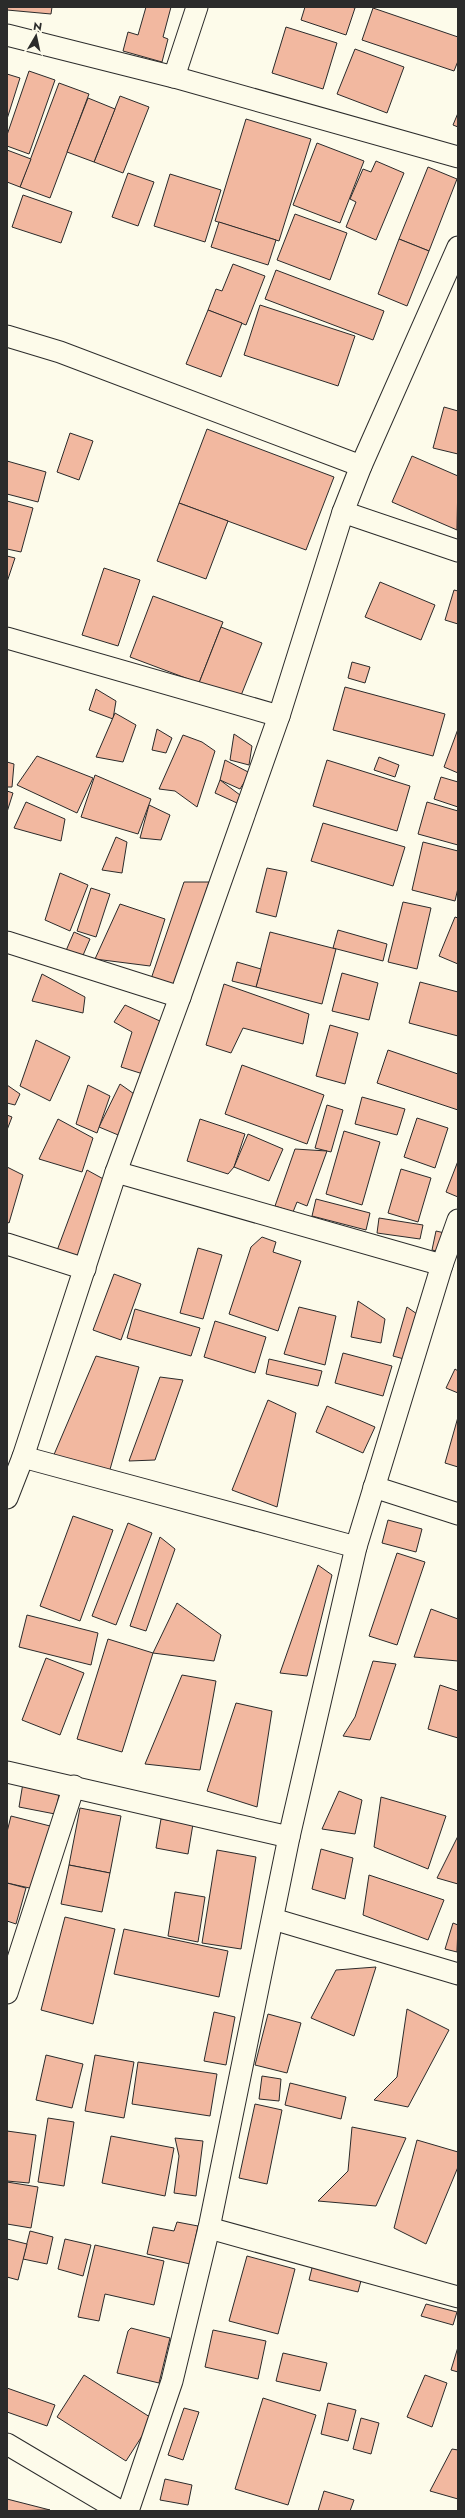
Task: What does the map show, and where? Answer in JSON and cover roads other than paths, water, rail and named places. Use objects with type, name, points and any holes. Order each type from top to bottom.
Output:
[{"type":"street","points":[[174,77],[197,7]]},
{"type":"street","points":[[7,35],[174,77],[458,157]]},
{"type":"street","points":[[7,1498],[23,1457],[116,1172],[180,997],[279,716],[343,512],[361,466],[458,246]]},
{"type":"street","points":[[7,336],[60,352],[361,466]]},
{"type":"street","points":[[343,512],[458,551]]},
{"type":"street","points":[[7,638],[279,716]]},
{"type":"street","points":[[7,942],[180,997]]},
{"type":"street","points":[[116,1172],[442,1265]]},
{"type":"street","points":[[128,2511],[172,2381],[209,2228],[289,1837],[356,1547],[442,1265],[458,1220]]},
{"type":"street","points":[[7,1244],[85,1269]]},
{"type":"street","points":[[23,1457],[356,1547]]},
{"type":"street","points":[[374,1487],[458,1514]]},
{"type":"street","points":[[7,1772],[74,1786],[289,1837]]},
{"type":"street","points":[[7,1993],[74,1786]]},
{"type":"street","points":[[273,1919],[458,1974]]},
{"type":"street","points":[[209,2228],[458,2297]]},
{"type":"street","points":[[7,2444],[120,2511]]}]
